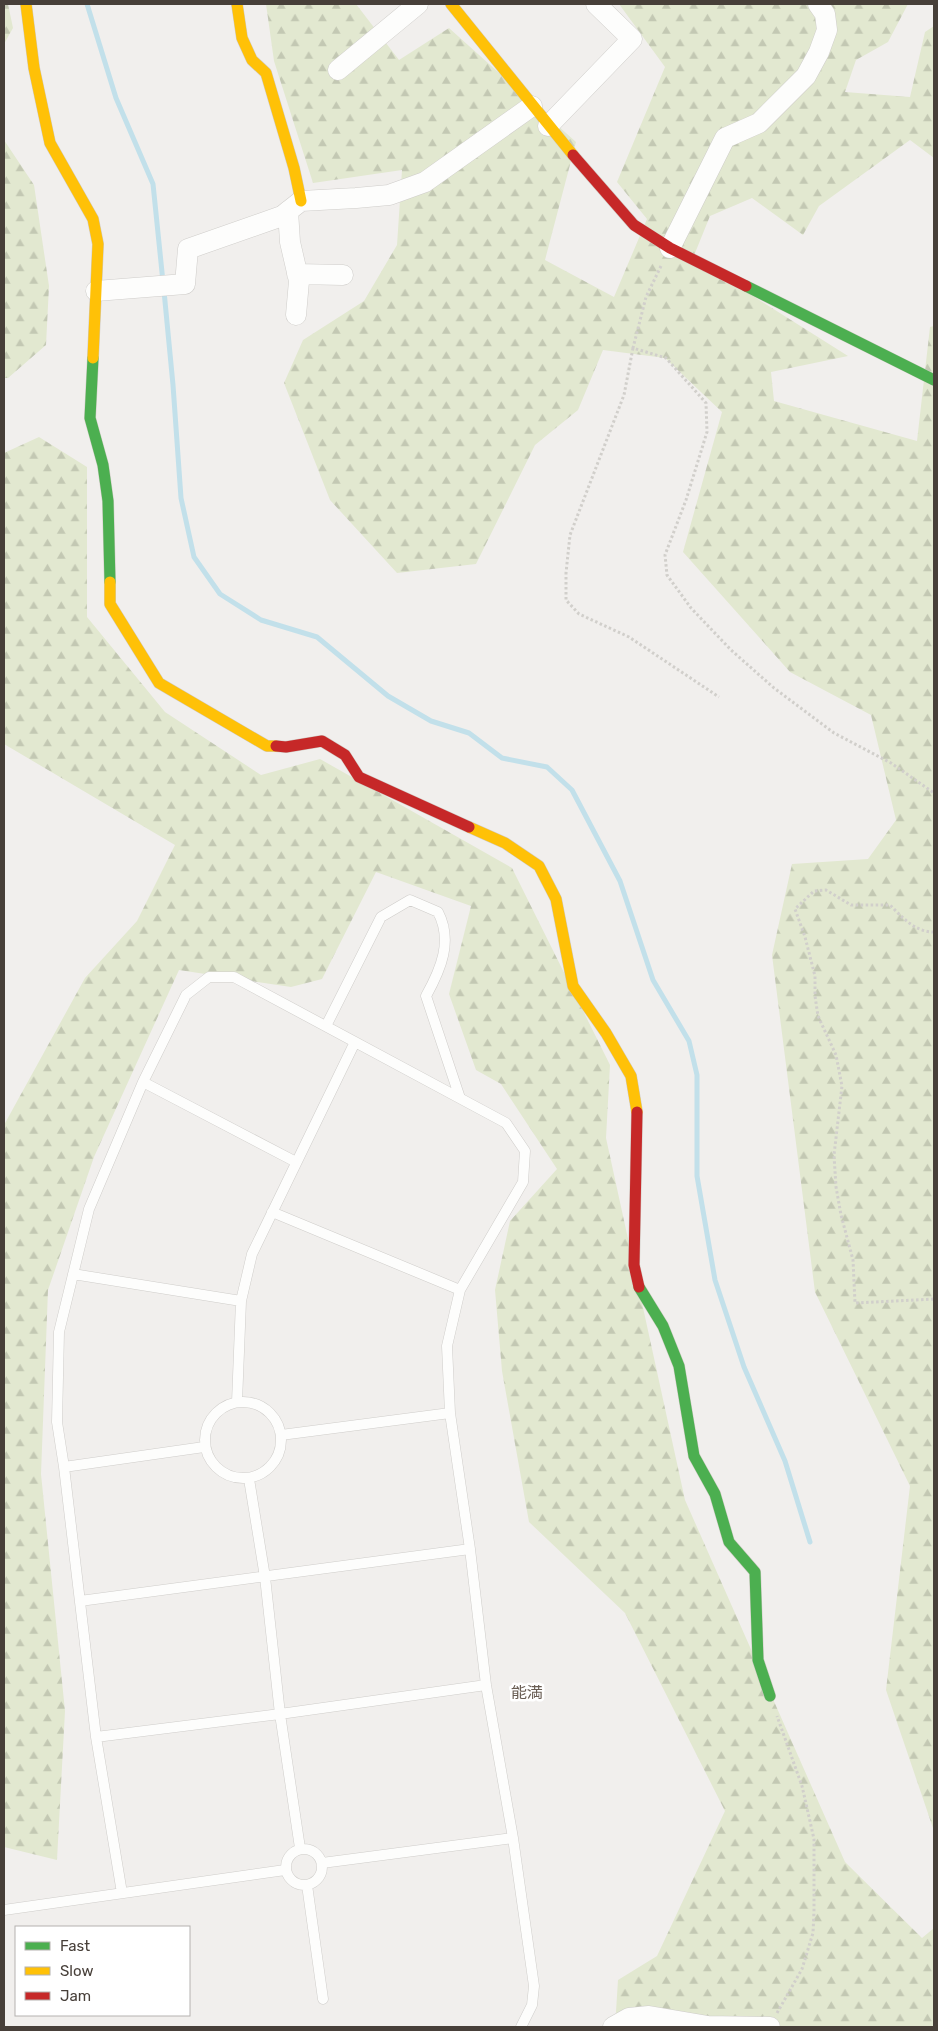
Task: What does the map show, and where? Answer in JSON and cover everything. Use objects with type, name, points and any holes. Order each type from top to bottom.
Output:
[{"type":"street","points":[[26,4],[34,68],[50,143],[93,219],[98,244],[90,418],[103,465],[108,501],[110,604],[159,683],[266,746],[286,747],[322,740],[345,755],[360,777],[504,843],[539,866],[556,899],[574,986],[606,1033],[631,1076],[637,1109],[634,1265],[638,1288],[663,1326],[679,1366],[694,1456],[715,1494],[729,1542],[755,1572],[758,1660],[770,1696]]},
{"type":"street","points":[[237,4],[242,38],[252,60],[266,73],[294,168],[294,206],[290,242],[299,281],[296,316]]},
{"type":"street","points":[[338,70],[418,4]]},
{"type":"street","points":[[548,126],[632,38],[596,4]]},
{"type":"street","points":[[670,248],[725,138],[759,123],[806,76],[820,52],[827,30],[825,14],[818,4]]},
{"type":"street","points":[[455,5],[548,126],[634,225],[670,248],[934,380]]},
{"type":"street","points":[[96,290],[185,284],[188,249],[282,216],[294,206],[389,195],[424,182],[532,106]]},
{"type":"street","points":[[297,274],[343,275]]},
{"type":"street","points":[[613,2027],[629,2018],[649,2016],[708,2026],[770,2027]]},
{"type":"lane","points":[[326,1026],[380,917],[410,900],[438,912],[444,924],[446,941],[439,972],[426,996],[460,1098]]},
{"type":"lane","points":[[122,1892],[96,1737],[57,1422],[59,1332],[89,1209],[143,1082],[186,995],[209,977],[234,977],[506,1123],[525,1151],[523,1182],[460,1290],[446,1346],[450,1413],[470,1549],[486,1685],[513,1838],[534,1986],[532,2005],[521,2027]]},
{"type":"lane","points":[[237,1402],[241,1301],[252,1254],[355,1042]]},
{"type":"lane","points":[[143,1082],[296,1162]]},
{"type":"lane","points":[[272,1212],[460,1290]]},
{"type":"lane","points":[[73,1274],[241,1301]]},
{"type":"lane","points":[[237,1402],[252,1403],[266,1409],[276,1420],[282,1434],[281,1450],[274,1463],[263,1474],[249,1479],[234,1478],[220,1472],[210,1461],[204,1447],[205,1432],[211,1418],[222,1407],[237,1402]]},
{"type":"lane","points":[[282,1434],[450,1413]]},
{"type":"lane","points":[[64,1467],[204,1447]]},
{"type":"lane","points":[[249,1479],[265,1577],[280,1714],[300,1848]]},
{"type":"lane","points":[[80,1601],[470,1549]]},
{"type":"lane","points":[[96,1737],[280,1714],[486,1685]]},
{"type":"lane","points":[[322,1863],[513,1838]]},
{"type":"lane","points":[[300,1848],[308,1848],[314,1852],[322,1863],[322,1871],[319,1877],[307,1885],[293,1882],[285,1870],[288,1856],[300,1848]]},
{"type":"lane","points":[[4,1910],[285,1870]]},
{"type":"lane","points":[[307,1885],[322,1999]]},
{"type":"path","points":[[670,248],[646,297],[633,348],[624,395],[570,535],[566,573],[566,600],[579,614],[629,637],[719,697]]},
{"type":"path","points":[[633,348],[666,358],[706,402],[707,432],[686,500],[665,555],[667,575],[691,608],[732,650],[774,688],[834,733],[891,763],[934,793]]},
{"type":"path","points":[[934,932],[924,932],[906,921],[890,905],[850,905],[826,890],[814,891],[795,909],[805,936],[815,976],[818,1016],[836,1056],[842,1086],[834,1155],[836,1187],[841,1215],[854,1260],[855,1303],[934,1299]]},
{"type":"path","points":[[770,1696],[802,1786],[814,1839],[813,1933],[802,1969],[770,2027]]},
{"type":"green space","points":[[4,4],[8,4],[13,28],[4,44]]},
{"type":"green space","points":[[266,4],[356,4],[399,60],[449,28],[576,142],[545,260],[614,297],[647,219],[617,182],[665,67],[619,4],[908,4],[888,42],[856,60],[845,92],[910,97],[925,32],[934,26],[934,158],[910,140],[819,206],[803,235],[752,198],[710,216],[693,258],[848,356],[771,372],[774,401],[917,441],[930,327],[934,326],[934,1831],[886,1690],[910,1486],[815,1292],[772,955],[792,864],[868,859],[896,820],[871,715],[790,672],[683,552],[722,412],[665,358],[603,350],[578,410],[535,445],[476,564],[397,573],[330,500],[284,383],[303,340],[364,301],[397,245],[402,170],[313,183],[274,61]]},
{"type":"green space","points":[[4,140],[34,185],[49,286],[46,345],[8,378],[4,378]]},
{"type":"green space","points":[[39,437],[87,467],[87,617],[165,712],[261,775],[320,759],[512,868],[610,1065],[606,1138],[685,1500],[845,1862],[922,1938],[934,1928],[934,2027],[615,2027],[618,1980],[657,1956],[725,1811],[625,1613],[529,1522],[502,1371],[495,1290],[510,1221],[557,1169],[501,1084],[476,1070],[449,994],[471,906],[376,872],[322,979],[291,987],[179,970],[94,1157],[48,1290],[41,1474],[65,1711],[57,1860],[4,1847],[4,1125],[85,978],[137,921],[175,845],[4,744],[4,453]]},
{"type":"waterway","points":[[87,4],[116,98],[153,184],[163,282]]},
{"type":"waterway","points":[[164,291],[181,498],[194,557],[220,594],[261,620],[317,637],[388,696],[431,721],[469,733],[502,758],[547,767],[572,790],[620,881],[653,980],[689,1041],[697,1075],[697,1176],[715,1280],[744,1367],[785,1461],[810,1542]]},
{"type":"traffic: fast","points":[[746,286],[934,380]]},
{"type":"traffic: fast","points":[[93,358],[90,418],[103,465],[108,501],[110,582]]},
{"type":"traffic: fast","points":[[639,1287],[663,1326],[679,1366],[694,1456],[715,1494],[729,1542],[755,1572],[758,1660],[770,1696]]},
{"type":"traffic: slow","points":[[26,4],[34,68],[50,143],[93,219],[98,244],[93,358]]},
{"type":"traffic: slow","points":[[237,4],[242,38],[252,60],[266,73],[294,168],[301,201]]},
{"type":"traffic: slow","points":[[451,4],[573,155]]},
{"type":"traffic: slow","points":[[110,582],[110,604],[159,683],[267,746],[276,746]]},
{"type":"traffic: slow","points":[[469,827],[505,843],[539,866],[556,899],[573,986],[606,1033],[631,1076],[637,1112]]},
{"type":"traffic: jam","points":[[573,155],[634,225],[670,248],[746,286]]},
{"type":"traffic: jam","points":[[276,746],[286,747],[322,741],[345,755],[359,777],[469,827]]},
{"type":"traffic: jam","points":[[637,1112],[634,1265],[639,1287]]},
{"type":"district","name":"能満","points":[[527,1692]]}]
